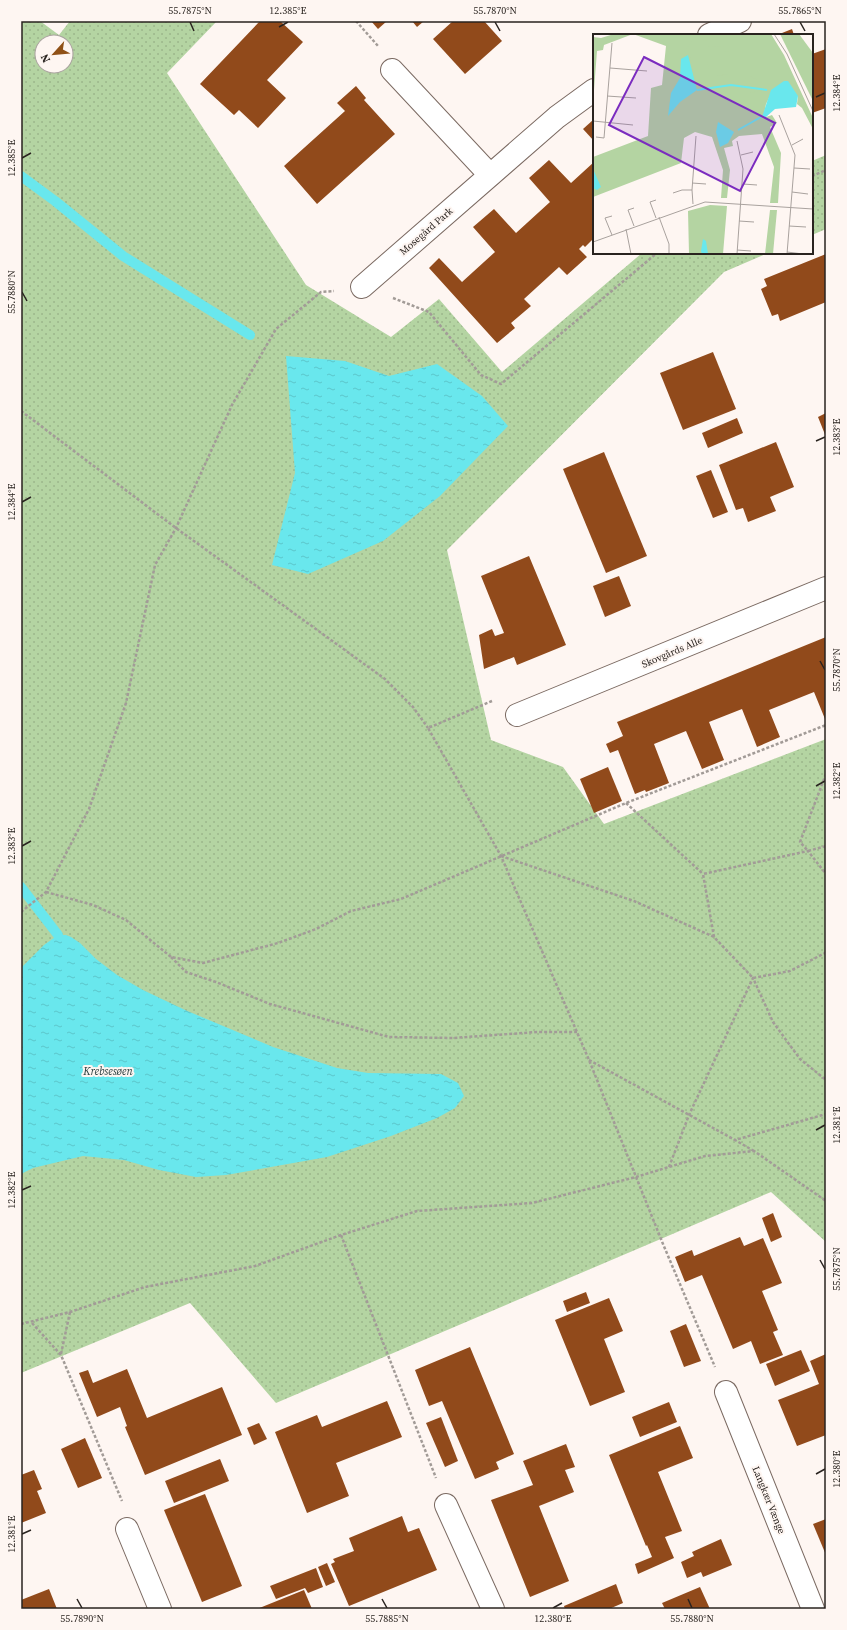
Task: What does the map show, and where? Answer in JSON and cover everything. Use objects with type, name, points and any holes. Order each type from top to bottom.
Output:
[{"type":"street","points":[[711,34],[740,21]]},
{"type":"street","points":[[392,70],[490,175]]},
{"type":"street","name":"Mosegård Park","points":[[362,287],[557,116],[593,91]]},
{"type":"street","name":"Skovgårds Alle","points":[[517,716],[826,588]]},
{"type":"street","name":"Langkær Vænge","points":[[726,1392],[813,1609]]},
{"type":"street","points":[[446,1505],[494,1609]]},
{"type":"street","points":[[127,1528],[160,1609]]},
{"type":"path","points":[[356,21],[385,55],[392,70]]},
{"type":"path","points":[[813,176],[826,170]]},
{"type":"path","points":[[21,912],[46,892],[89,809],[126,702],[155,565],[176,528],[232,405],[276,329],[321,292],[362,287],[430,312],[481,375],[501,384],[656,254]]},
{"type":"path","points":[[21,411],[176,528],[385,679],[413,707],[428,728],[501,856],[589,1060],[726,1392]]},
{"type":"path","points":[[428,728],[492,701],[517,716]]},
{"type":"path","points":[[171,957],[203,963],[278,943],[316,929],[352,912],[401,899],[626,804],[826,725]]},
{"type":"path","points":[[826,774],[800,842],[826,874]]},
{"type":"path","points":[[626,804],[703,874],[714,937]]},
{"type":"path","points":[[703,874],[808,852],[826,846]]},
{"type":"path","points":[[501,856],[634,901],[714,937],[753,978],[773,1022],[800,1059],[826,1080]]},
{"type":"path","points":[[46,892],[93,905],[126,920],[171,957],[186,972],[216,982],[270,1004],[389,1037],[453,1038],[537,1032],[577,1032]]},
{"type":"path","points":[[753,978],[790,971],[825,953],[826,950]]},
{"type":"path","points":[[669,1167],[689,1115],[753,978]]},
{"type":"path","points":[[589,1060],[754,1151],[826,1201]]},
{"type":"path","points":[[735,1140],[826,1114]]},
{"type":"path","points":[[21,1324],[32,1323],[70,1312],[145,1286],[255,1266],[341,1235],[417,1211],[532,1203],[636,1177],[705,1156],[754,1151]]},
{"type":"path","points":[[341,1235],[446,1505]]},
{"type":"path","points":[[61,1355],[70,1312]]},
{"type":"path","points":[[32,1323],[61,1355],[124,1507],[127,1528]]},
{"type":"green space","points":[[21,21],[40,21],[58,34],[34,34],[34,74],[74,74],[74,34],[60,34],[70,21],[217,21],[167,73],[306,285],[391,337],[439,299],[502,372],[641,254],[766,254],[724,272],[447,550],[491,740],[563,767],[604,824],[826,739],[826,1242],[771,1192],[276,1403],[190,1303],[21,1373]]},
{"type":"green space","points":[[826,155],[826,229],[813,235],[813,161]]},
{"type":"water","points":[[286,356],[345,361],[389,376],[437,364],[482,396],[508,426],[440,496],[383,541],[308,574],[272,565],[295,473]]},
{"type":"water","name":"Krebsesøen","points":[[58,935],[66,935],[71,937],[117,975],[143,990],[185,1010],[273,1047],[337,1068],[368,1073],[441,1074],[458,1083],[464,1096],[455,1108],[437,1118],[391,1136],[327,1157],[226,1175],[196,1177],[159,1170],[124,1160],[83,1156],[33,1168],[21,1174],[21,968],[44,945]]},
{"type":"building","points":[[260,21],[280,21],[303,42],[267,80],[286,98],[258,128],[239,110],[234,115],[200,84]]},
{"type":"building","points":[[371,21],[387,21],[378,29]]},
{"type":"building","points":[[412,21],[424,21],[417,27]]},
{"type":"building","points":[[453,21],[484,21],[502,41],[465,74],[433,39]]},
{"type":"building","points":[[792,29],[794,34],[780,34]]},
{"type":"building","points":[[826,49],[826,108],[813,113],[813,54]]},
{"type":"building","points":[[356,86],[366,98],[364,100],[395,134],[317,204],[284,166],[345,111],[337,103]]},
{"type":"building","points":[[593,120],[593,140],[583,129]]},
{"type":"building","points":[[549,160],[571,183],[593,163],[593,239],[585,247],[583,245],[579,249],[587,257],[567,275],[559,267],[524,299],[531,306],[511,323],[515,328],[497,343],[429,268],[439,258],[462,282],[495,252],[473,227],[494,209],[516,233],[550,202],[529,178]]},
{"type":"building","points":[[826,254],[826,302],[780,321],[778,314],[772,316],[761,289],[767,286],[764,279]]},
{"type":"building","points":[[713,352],[736,409],[683,430],[660,373]]},
{"type":"building","points":[[826,413],[826,437],[818,417]]},
{"type":"building","points":[[737,418],[743,433],[708,448],[702,433]]},
{"type":"building","points":[[776,442],[794,487],[770,497],[776,511],[748,522],[743,508],[736,510],[719,465]]},
{"type":"building","points":[[604,452],[647,556],[606,573],[563,469]]},
{"type":"building","points":[[711,470],[728,512],[713,518],[696,476]]},
{"type":"building","points":[[529,556],[566,645],[517,665],[514,657],[484,669],[479,635],[492,629],[495,636],[504,633],[481,576]]},
{"type":"building","points":[[619,576],[631,606],[605,617],[593,586]]},
{"type":"building","points":[[826,637],[826,719],[814,692],[769,710],[780,737],[757,747],[742,709],[709,722],[724,760],[702,769],[686,731],[654,744],[669,783],[646,792],[645,790],[635,794],[618,750],[610,753],[606,744],[623,736],[617,722]]},
{"type":"building","points":[[608,767],[622,801],[594,813],[580,779]]},
{"type":"building","points":[[773,1213],[782,1237],[771,1242],[762,1218]]},
{"type":"building","points":[[740,1237],[744,1246],[763,1238],[782,1283],[762,1291],[778,1330],[773,1332],[783,1355],[760,1364],[751,1341],[733,1349],[702,1275],[685,1282],[675,1257],[692,1250],[694,1256]]},
{"type":"building","points":[[586,1292],[590,1303],[567,1312],[563,1301]]},
{"type":"building","points":[[609,1298],[623,1331],[604,1339],[625,1392],[590,1406],[555,1320]]},
{"type":"building","points":[[686,1324],[701,1361],[684,1367],[670,1331]]},
{"type":"building","points":[[470,1347],[514,1454],[496,1462],[499,1469],[475,1479],[442,1401],[429,1406],[415,1370]]},
{"type":"building","points":[[801,1350],[810,1371],[775,1386],[766,1364]]},
{"type":"building","points":[[826,1354],[826,1435],[797,1446],[778,1400],[819,1384],[810,1361]]},
{"type":"building","points":[[127,1369],[147,1418],[222,1387],[242,1435],[145,1475],[125,1427],[127,1426],[120,1407],[97,1417],[79,1373],[88,1370],[93,1383]]},
{"type":"building","points":[[387,1401],[402,1437],[336,1463],[349,1496],[307,1513],[275,1432],[317,1415],[322,1427]]},
{"type":"building","points":[[669,1402],[677,1422],[640,1437],[632,1417]]},
{"type":"building","points":[[441,1417],[458,1461],[445,1467],[426,1423]]},
{"type":"building","points":[[259,1423],[267,1439],[254,1445],[247,1428]]},
{"type":"building","points":[[680,1426],[693,1458],[658,1472],[682,1531],[665,1537],[674,1558],[638,1574],[635,1564],[652,1557],[647,1545],[646,1546],[609,1455]]},
{"type":"building","points":[[85,1438],[102,1478],[78,1488],[61,1449]]},
{"type":"building","points":[[566,1444],[575,1467],[565,1470],[574,1492],[539,1506],[569,1581],[530,1597],[491,1500],[533,1485],[523,1461]]},
{"type":"building","points":[[220,1459],[229,1481],[174,1503],[165,1481]]},
{"type":"building","points":[[34,1470],[42,1489],[37,1491],[46,1513],[21,1523],[21,1475]]},
{"type":"building","points":[[205,1494],[242,1586],[202,1602],[164,1510]]},
{"type":"building","points":[[402,1516],[408,1532],[419,1528],[437,1570],[349,1606],[331,1564],[335,1562],[333,1559],[354,1551],[349,1538]]},
{"type":"building","points":[[826,1519],[826,1555],[813,1524]]},
{"type":"building","points":[[721,1539],[732,1565],[703,1577],[701,1572],[687,1578],[681,1562],[694,1556],[692,1552]]},
{"type":"building","points":[[327,1563],[335,1582],[326,1586],[318,1567]]},
{"type":"building","points":[[316,1568],[323,1587],[308,1593],[305,1588],[276,1599],[270,1586]]},
{"type":"building","points":[[616,1584],[623,1603],[609,1609],[565,1609],[564,1606]]},
{"type":"building","points":[[700,1587],[710,1609],[665,1609],[662,1603]]},
{"type":"building","points":[[49,1589],[57,1609],[21,1609],[21,1600]]},
{"type":"building","points":[[304,1590],[312,1609],[257,1609]]},
{"type":"waterway","points":[[21,176],[55,201],[123,256],[250,335]]},
{"type":"waterway","points":[[21,887],[58,935]]}]
